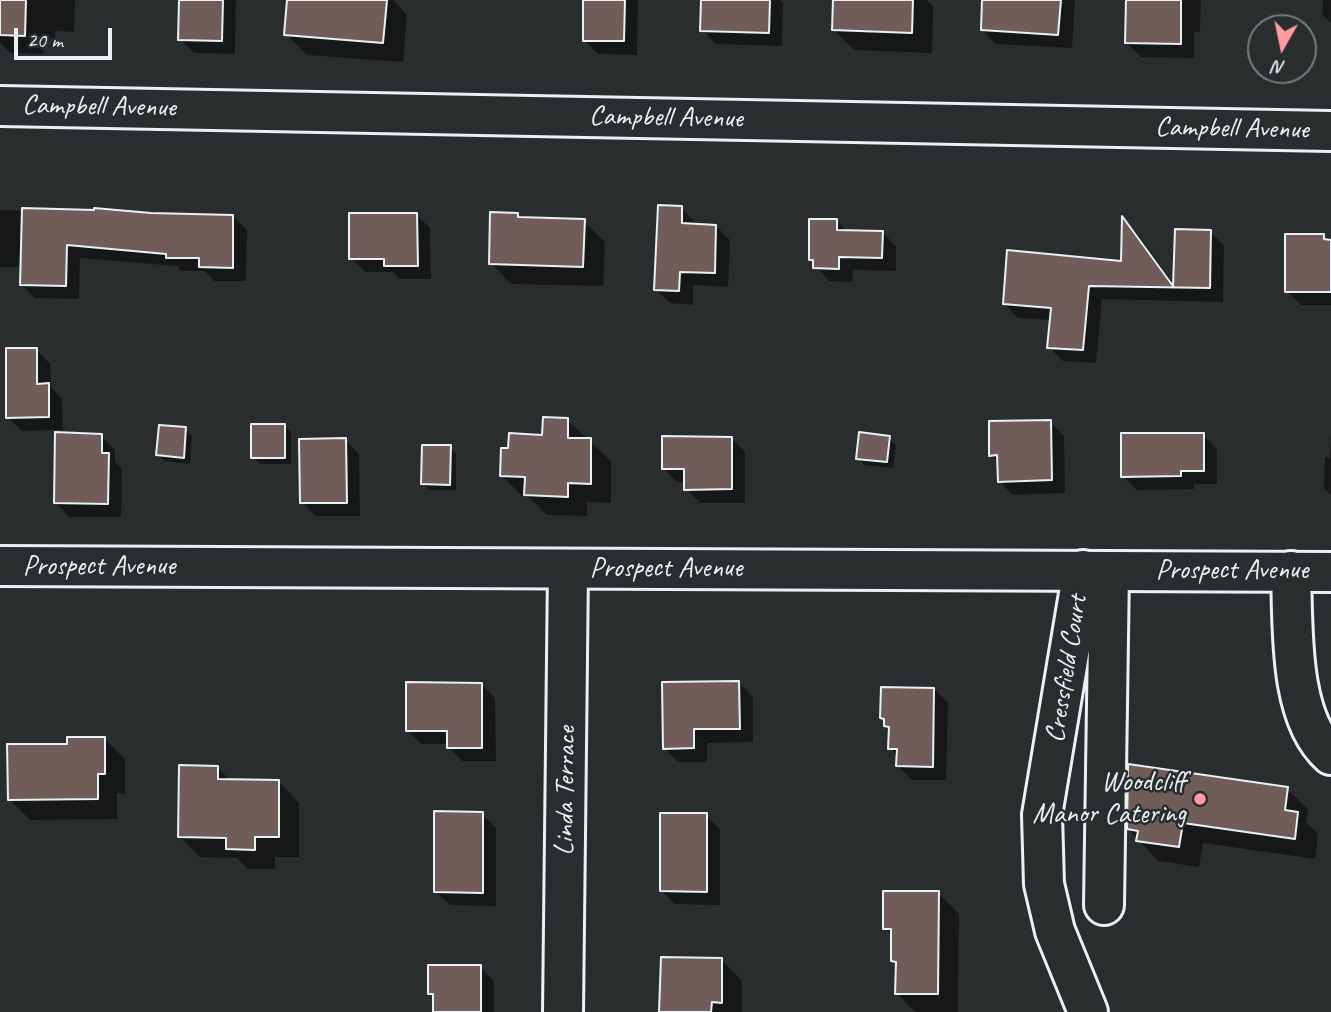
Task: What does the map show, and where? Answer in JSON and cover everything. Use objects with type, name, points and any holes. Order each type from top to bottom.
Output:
[{"type":"street","name":"Campbell Avenue","points":[[0,106],[1331,131]]},
{"type":"street","name":"Prospect Avenue","points":[[0,566],[1331,572]]},
{"type":"street","name":"Linda Terrace","points":[[564,1012],[568,569]]},
{"type":"street","points":[[1096,571],[1104,905]]},
{"type":"street","name":"Cressfield Court","points":[[1088,1012],[1055,931],[1044,884],[1042,815],[1096,571]]},
{"type":"street","points":[[1291,571],[1297,684],[1320,746],[1331,755]]},
{"type":"building","points":[[0,0],[26,0],[25,36],[0,35]]},
{"type":"building","points":[[179,0],[223,0],[222,41],[178,40]]},
{"type":"building","points":[[287,0],[387,0],[383,43],[284,35]]},
{"type":"building","points":[[583,0],[625,0],[624,41],[583,41]]},
{"type":"building","points":[[701,0],[770,0],[769,33],[700,31]]},
{"type":"building","points":[[833,0],[913,0],[912,33],[832,30]]},
{"type":"building","points":[[982,0],[1061,0],[1058,35],[981,30]]},
{"type":"building","points":[[1126,0],[1181,0],[1181,44],[1125,43]]},
{"type":"building","points":[[658,205],[682,206],[682,223],[716,225],[715,273],[680,272],[679,291],[654,290]]},
{"type":"building","points":[[22,208],[94,208],[151,213],[233,215],[233,268],[199,267],[199,258],[166,258],[166,254],[67,245],[66,286],[20,285]]},
{"type":"building","points":[[490,212],[518,213],[518,217],[585,219],[583,267],[489,264]]},
{"type":"building","points":[[349,213],[417,213],[418,266],[384,266],[384,259],[349,259]]},
{"type":"building","points":[[1122,216],[1173,286],[1175,229],[1211,230],[1210,288],[1089,286],[1083,350],[1047,348],[1051,308],[1003,304],[1007,250],[1121,261]]},
{"type":"building","points":[[809,219],[837,219],[837,230],[883,231],[882,258],[839,257],[839,269],[813,268],[813,260],[809,260]]},
{"type":"building","points":[[1285,234],[1324,234],[1324,239],[1331,240],[1331,292],[1285,292]]},
{"type":"building","points":[[6,348],[37,348],[37,384],[49,383],[49,417],[6,418]]},
{"type":"building","points":[[543,417],[568,418],[568,438],[591,438],[591,484],[568,483],[568,497],[524,495],[525,477],[500,476],[501,448],[508,448],[509,433],[542,435]]},
{"type":"building","points":[[1051,420],[1052,480],[998,482],[997,455],[989,456],[989,421]]},
{"type":"building","points":[[251,424],[285,424],[285,458],[251,458]]},
{"type":"building","points":[[159,425],[186,427],[184,458],[156,455]]},
{"type":"building","points":[[55,432],[102,434],[102,453],[109,453],[108,504],[54,503]]},
{"type":"building","points":[[859,432],[890,436],[887,462],[856,459]]},
{"type":"building","points":[[1121,433],[1204,433],[1204,471],[1181,471],[1181,476],[1121,477]]},
{"type":"building","points":[[662,436],[732,437],[732,489],[684,490],[684,469],[662,469]]},
{"type":"building","points":[[346,438],[347,503],[300,503],[299,439]]},
{"type":"building","points":[[422,445],[451,445],[450,485],[421,484]]},
{"type":"building","points":[[739,681],[740,729],[694,729],[694,748],[663,749],[662,682]]},
{"type":"building","points":[[406,682],[482,683],[482,748],[447,748],[447,731],[406,731]]},
{"type":"building","points":[[881,687],[934,688],[933,767],[896,766],[897,749],[888,749],[889,727],[884,726],[884,719],[880,718]]},
{"type":"building","points":[[67,737],[105,737],[105,774],[98,774],[98,799],[8,800],[7,744],[67,744]]},
{"type":"building","name":"Woodcliff Manor Catering","points":[[1128,764],[1288,787],[1285,810],[1298,812],[1295,839],[1183,823],[1179,847],[1136,841],[1138,831],[1127,829]]},
{"type":"building","points":[[179,765],[218,766],[218,779],[279,780],[279,837],[255,837],[255,850],[226,849],[226,838],[178,837]]},
{"type":"building","points":[[434,811],[483,812],[483,893],[434,892]]},
{"type":"building","points":[[660,813],[707,813],[707,892],[660,891]]},
{"type":"building","points":[[883,891],[939,891],[938,994],[895,994],[896,962],[891,961],[891,929],[883,929]]},
{"type":"building","points":[[661,957],[722,958],[722,1003],[712,1002],[711,1012],[659,1012]]},
{"type":"building","points":[[428,965],[481,965],[481,1012],[433,1012],[433,994],[428,994]]},
{"type":"place","name":"Woodcliff Manor Catering","points":[[1200,799]]}]
